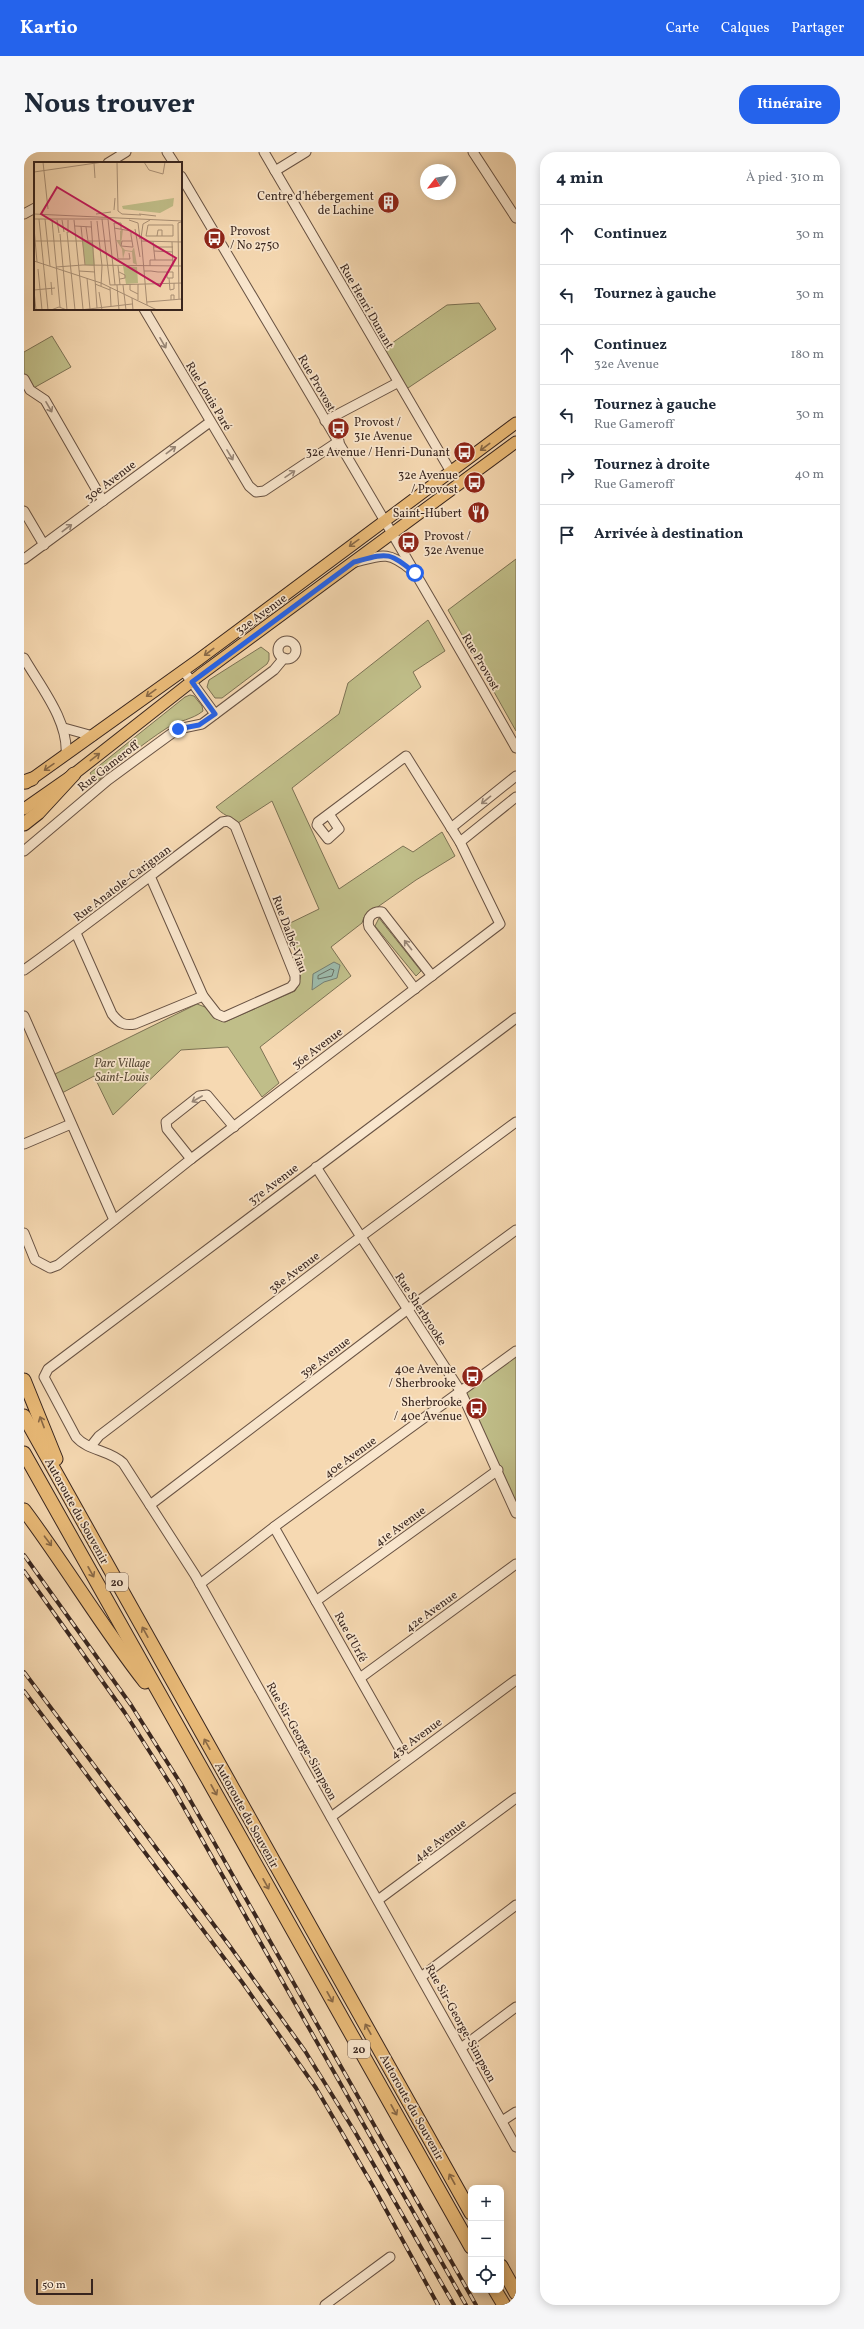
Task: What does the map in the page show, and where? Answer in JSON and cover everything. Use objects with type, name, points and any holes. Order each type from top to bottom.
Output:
[{"type":"highway","points":[[24,824],[38,813],[74,774]]},
{"type":"highway","points":[[24,1380],[33,1398],[71,1498]]},
{"type":"highway","name":"Autoroute du Souvenir","points":[[24,1416],[468,2208]]},
{"type":"highway","name":"Autoroute du Souvenir","points":[[24,1453],[468,2242]]},
{"type":"highway","points":[[24,1461],[51,1501]]},
{"type":"highway","points":[[24,1510],[68,1569],[116,1645],[174,1720]]},
{"type":"highway","points":[[504,2271],[516,2293]]},
{"type":"highway","points":[[497,2293],[504,2305]]},
{"type":"main road","name":"32e Avenue","points":[[27,782],[183,670],[516,423]]},
{"type":"main road","name":"32e Avenue","points":[[24,809],[74,774],[192,682],[516,442]]},
{"type":"street","points":[[110,162],[126,152]]},
{"type":"street","points":[[167,152],[173,162]]},
{"type":"street","name":"Rue Henri Dunant","points":[[264,152],[397,382],[451,472]]},
{"type":"street","points":[[275,171],[306,152]]},
{"type":"street","points":[[473,152],[516,218]]},
{"type":"street","name":"Rue Provost","points":[[182,178],[325,421],[339,441],[516,748]]},
{"type":"street","points":[[24,214],[34,209]]},
{"type":"street","name":"Rue Louis Paré","points":[[145,310],[249,486],[256,492],[264,491],[339,441]]},
{"type":"street","points":[[24,379],[30,390],[45,400],[103,501]]},
{"type":"street","points":[[325,421],[397,382]]},
{"type":"street","name":"30e Avenue","points":[[24,559],[210,422]]},
{"type":"street","points":[[24,511],[44,545]]},
{"type":"street","points":[[354,562],[382,555],[391,555],[415,573]]},
{"type":"street","points":[[24,658],[64,728],[67,743],[66,755]]},
{"type":"street","name":"Rue Gameroff","points":[[24,851],[108,780],[178,729],[199,725],[215,714],[274,670],[284,658]]},
{"type":"street","points":[[183,670],[215,714]]},
{"type":"street","points":[[64,728],[93,736]]},
{"type":"street","name":"36e Avenue","points":[[24,1233],[35,1260],[50,1268],[58,1264],[191,1160],[500,924],[460,842],[406,756],[329,814]]},
{"type":"street","points":[[451,828],[516,776]]},
{"type":"street","points":[[460,842],[516,797]]},
{"type":"street","name":"Rue Anatole-Carignan","points":[[24,970],[76,933],[222,822],[228,822],[235,826]]},
{"type":"street","name":"Rue Dalbé-Viau","points":[[150,876],[203,996],[217,1014],[224,1016],[291,987],[295,982],[295,976],[235,826]]},
{"type":"street","points":[[415,989],[369,927],[367,921],[369,916],[376,911],[382,912],[432,976]]},
{"type":"street","points":[[76,933],[112,1014],[118,1022],[127,1025],[135,1024],[203,996]]},
{"type":"street","points":[[24,1016],[27,1034],[71,1124],[114,1220]]},
{"type":"street","name":"37e Avenue","points":[[46,1371],[516,1018]]},
{"type":"street","points":[[191,1160],[167,1129],[166,1122],[199,1096],[207,1095],[234,1127]]},
{"type":"street","name":"38e Avenue","points":[[91,1446],[99,1436],[360,1237],[516,1122]]},
{"type":"street","points":[[24,1144],[71,1124]]},
{"type":"street","name":"Rue Sherbrooke","points":[[316,1167],[461,1392],[498,1470],[516,1513]]},
{"type":"street","name":"39e Avenue","points":[[150,1505],[408,1309],[516,1230]]},
{"type":"street","name":"40e Avenue","points":[[200,1584],[274,1527],[516,1351]]},
{"type":"street","name":"Rue Sir-George-Simpson","points":[[46,1371],[44,1378],[75,1435],[82,1443],[113,1454],[123,1463],[200,1584],[516,2147]]},
{"type":"street","name":"41e Avenue","points":[[316,1601],[498,1470]]},
{"type":"street","name":"Rue d'Urfé","points":[[274,1527],[406,1760]]},
{"type":"street","name":"42e Avenue","points":[[360,1678],[516,1564]]},
{"type":"street","name":"43e Avenue","points":[[331,1817],[516,1680]]},
{"type":"street","name":"44e Avenue","points":[[378,1900],[516,1798]]},
{"type":"street","points":[[421,1977],[516,1905]]},
{"type":"street","points":[[461,2048],[516,2007]]},
{"type":"street","points":[[502,2121],[516,2112]]},
{"type":"street","points":[[325,2305],[390,2257]]},
{"type":"green space","points":[[479,303],[496,329],[405,390],[382,350],[447,305]]},
{"type":"green space","points":[[52,336],[71,367],[30,390],[24,379],[24,352]]},
{"type":"green space","points":[[516,559],[516,731],[448,610]]},
{"type":"green space","name":"Parc Village Saint-Louis","points":[[428,620],[445,651],[413,672],[421,687],[292,788],[339,889],[403,846],[413,852],[442,832],[455,856],[416,880],[364,917],[362,923],[331,947],[351,976],[260,1047],[279,1083],[262,1097],[228,1047],[181,1050],[113,1115],[94,1076],[62,1093],[55,1074],[197,1004],[205,1007],[216,1019],[227,1021],[295,991],[301,974],[300,966],[296,951],[284,926],[319,909],[272,801],[238,823],[216,807],[339,714],[348,683]]},
{"type":"green space","points":[[261,647],[269,653],[269,660],[267,664],[222,698],[215,698],[207,687],[209,680]]},
{"type":"green space","points":[[190,695],[194,696],[202,706],[203,711],[167,728],[140,747],[96,782],[90,773],[185,697]]},
{"type":"green space","points":[[379,918],[421,971],[416,976],[375,926]]},
{"type":"green space","points":[[516,1349],[516,1514],[460,1388]]},
{"type":"water","points":[[334,962],[340,965],[337,978],[324,982],[312,990],[313,974]]},
{"type":"railway","points":[[24,1555],[131,1705],[181,1784],[476,2305]]},
{"type":"railway","points":[[24,1571],[125,1713],[174,1790],[466,2305]]},
{"type":"railway","points":[[24,1672],[229,1945],[305,2051],[355,2132],[454,2305]]},
{"type":"railway","points":[[24,1691],[242,1982],[316,2088],[373,2186],[438,2305]]},
{"type":"place","name":"Centre d'hébergement de Lachine","points":[[389,203]]},
{"type":"place","name":"Provost / No 2750","points":[[214,238]]},
{"type":"place","name":"Provost / 31e Avenue","points":[[339,429]]},
{"type":"place","name":"32e Avenue / Henri-Dunant","points":[[465,452]]},
{"type":"place","name":"32e Avenue / Provost","points":[[474,482]]},
{"type":"place","name":"Saint-Hubert","points":[[478,513]]},
{"type":"place","name":"Provost / 32e Avenue","points":[[408,543]]},
{"type":"place","name":"40e Avenue / Sherbrooke","points":[[472,1376]]},
{"type":"place","name":"Sherbrooke / 40e Avenue","points":[[477,1409]]},
{"type":"route","points":[[178,729],[202,724],[215,714],[192,682],[354,562],[382,555],[391,555],[415,573]]}]
